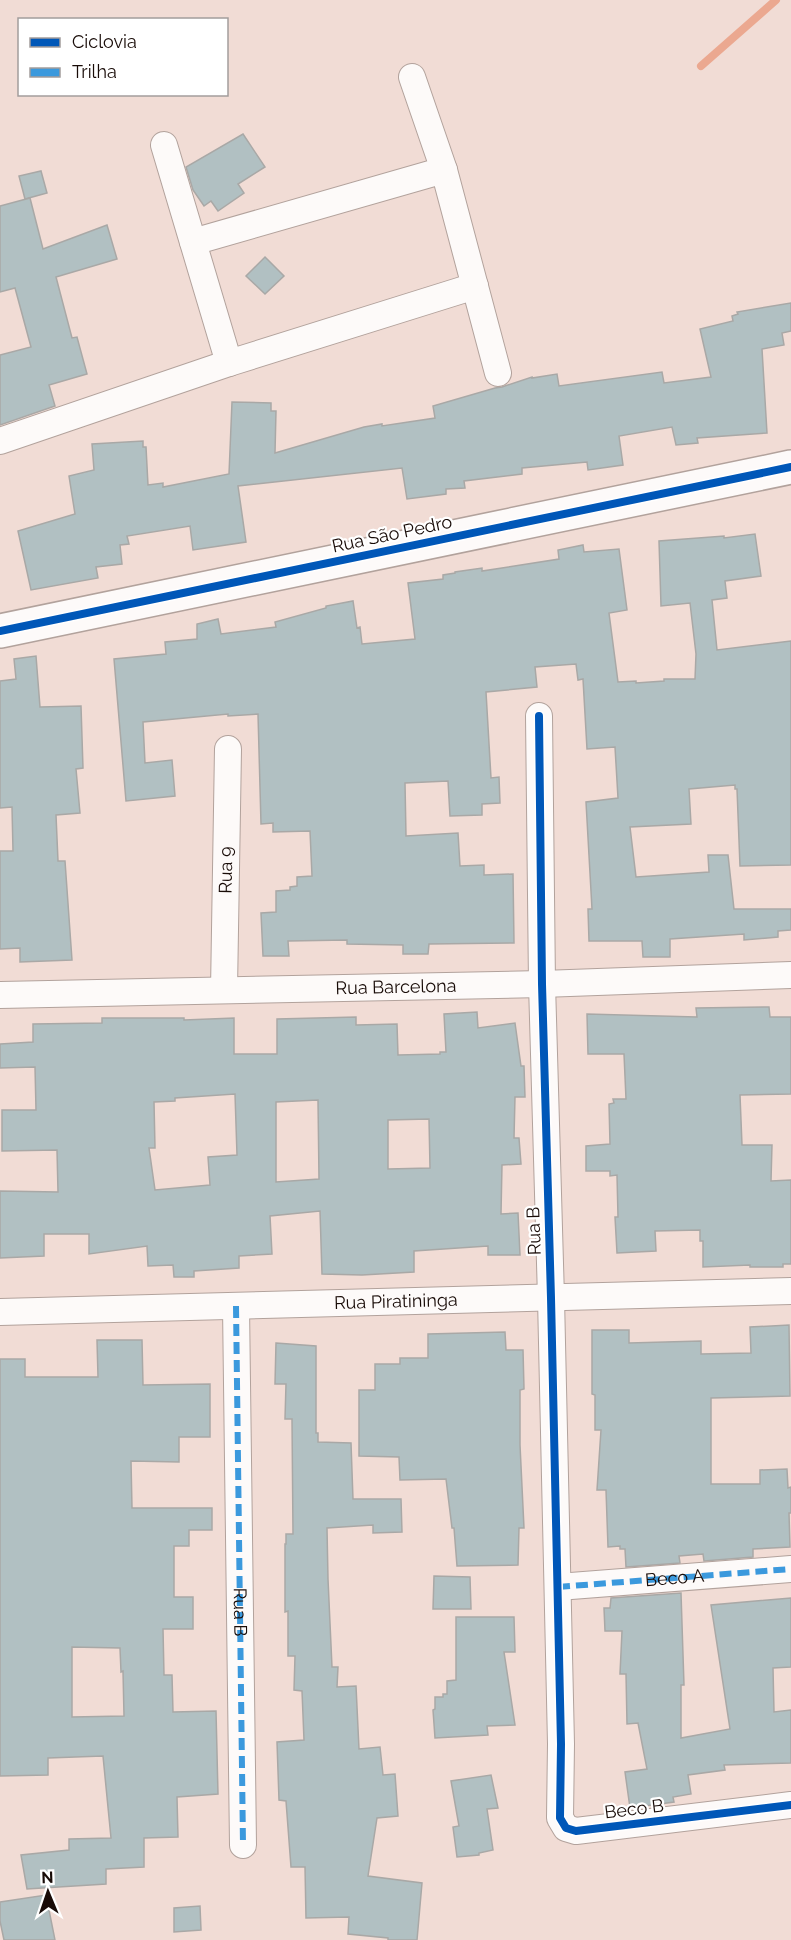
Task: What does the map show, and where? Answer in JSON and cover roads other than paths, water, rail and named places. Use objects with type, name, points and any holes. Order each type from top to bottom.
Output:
[{"type":"street","points":[[412,77],[444,170],[498,373]]},
{"type":"street","points":[[164,145],[229,363]]},
{"type":"street","points":[[194,242],[444,170]]},
{"type":"street","points":[[0,441],[229,363],[475,286]]},
{"type":"street","name":"Rua São Pedro","points":[[0,631],[791,467]]},
{"type":"street","name":"Rua B","points":[[539,716],[542,984],[561,1744]]},
{"type":"street","name":"Rua 9","points":[[224,990],[228,749]]},
{"type":"street","name":"Rua Barcelona","points":[[0,995],[542,984],[791,975]]},
{"type":"street","name":"Rua Piratininga","points":[[0,1312],[791,1291]]},
{"type":"street","name":"Rua B","points":[[236,1306],[243,1845]]},
{"type":"street","name":"Beco A","points":[[558,1587],[791,1569]]},
{"type":"street","name":"Beco B","points":[[561,1744],[560,1818],[566,1828],[576,1831],[791,1805]]},
{"type":"waterway","points":[[701,66],[776,0]]}]
